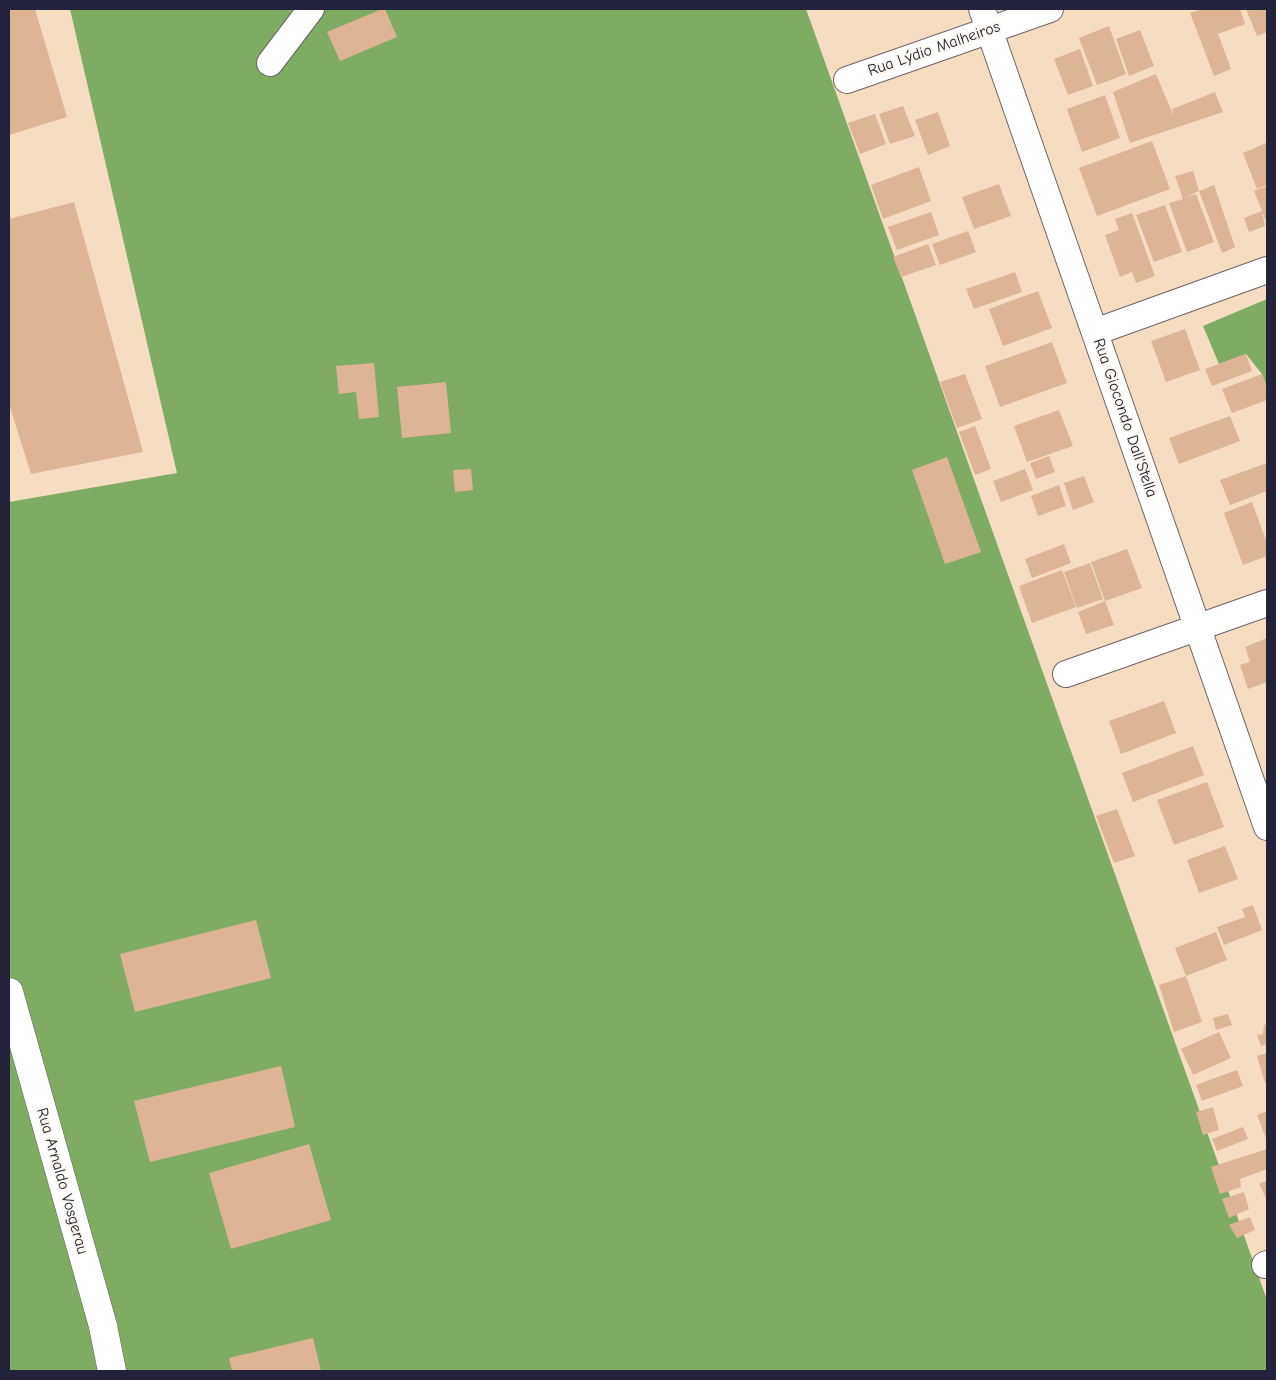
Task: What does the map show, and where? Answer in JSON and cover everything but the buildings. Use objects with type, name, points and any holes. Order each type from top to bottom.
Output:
[{"type":"street","points":[[270,63],[311,9]]},
{"type":"street","name":"Rua Lýdio Malheiros","points":[[847,80],[986,19],[1050,9]]},
{"type":"street","name":"Rua Giocondo Dall'Stella","points":[[986,19],[1267,827]]},
{"type":"street","points":[[1095,332],[1267,270]]},
{"type":"street","points":[[1066,674],[1267,603]]},
{"type":"street","name":"Rua Arnaldo Vosgerau","points":[[9,992],[103,1326],[112,1371]]},
{"type":"green space","points":[[70,9],[806,9],[1267,1300],[1267,1371],[9,1371],[9,502],[177,473]]},
{"type":"green space","points":[[1267,299],[1266,385],[1262,374],[1246,354],[1219,364],[1203,326]]}]
